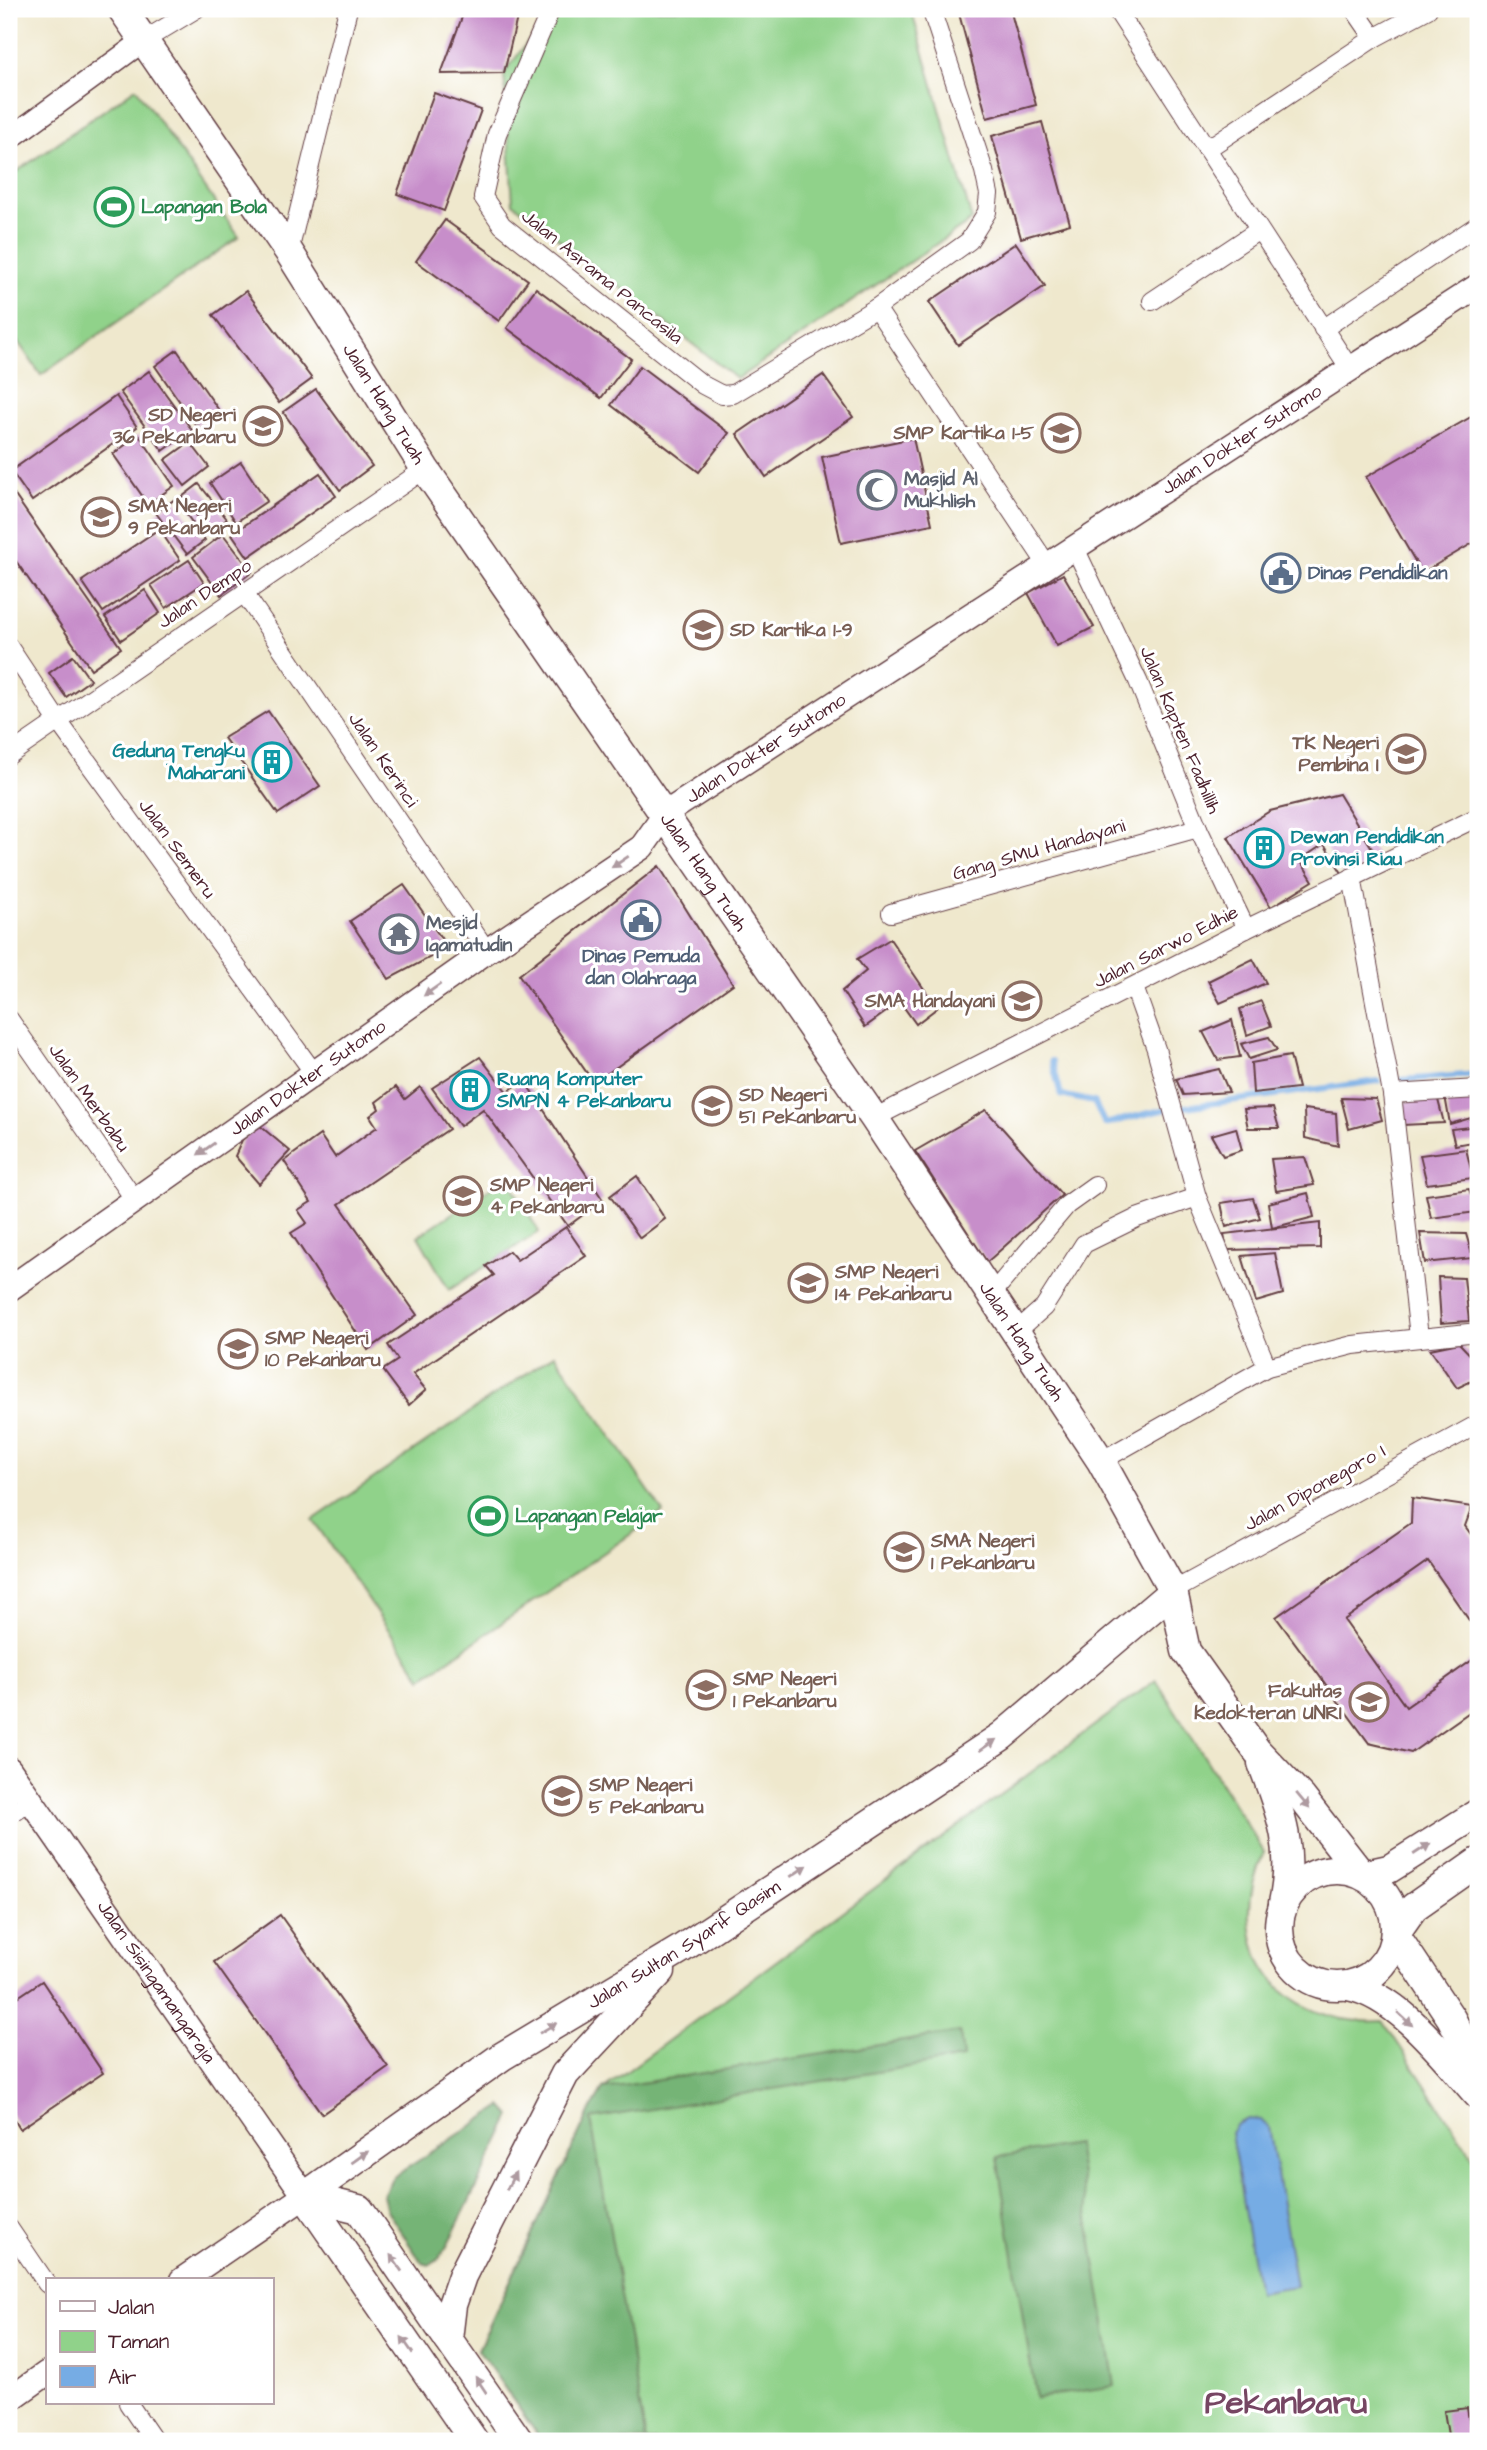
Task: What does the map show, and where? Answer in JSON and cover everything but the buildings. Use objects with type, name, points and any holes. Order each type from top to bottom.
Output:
[{"type":"main road","name":"Jalan Hang Tuah","points":[[122,9],[289,252],[425,469],[666,813],[874,1118],[1101,1461],[1173,1591],[1186,1651],[1257,1751],[1301,1798],[1362,1875]]},
{"type":"main road","name":"Jalan Dokter Sutomo","points":[[9,1289],[487,951],[642,847],[666,813],[1478,286]]},
{"type":"main road","name":"Jalan Sultan Syarif Qasim","points":[[185,2278],[501,2057],[681,1949],[1002,1736],[1173,1591]]},
{"type":"main road","name":"Jalan Hang Tuah","points":[[1257,1751],[1282,1816],[1289,1853],[1282,1908]]},
{"type":"main road","name":"Jalan Sisingamangaraja","points":[[9,1769],[474,2441]]},
{"type":"main road","points":[[1362,1875],[1390,1869],[1478,1813]]},
{"type":"main road","points":[[1348,1986],[1372,1975],[1384,1963],[1395,1934],[1414,1907],[1478,1863]]},
{"type":"main road","points":[[1478,2070],[1451,2018],[1395,1934],[1393,1913],[1386,1897],[1375,1884],[1362,1875],[1343,1870],[1318,1873],[1296,1886],[1282,1908],[1279,1920],[1281,1945],[1294,1967],[1315,1982],[1365,1989],[1384,2001],[1432,2043],[1478,2095]]},
{"type":"main road","points":[[448,2339],[452,2305],[463,2276],[565,2074],[681,1949]]},
{"type":"main road","points":[[305,2196],[359,2209],[519,2441]]},
{"type":"main road","points":[[9,2400],[46,2375]]},
{"type":"street","points":[[9,139],[143,41],[196,9]]},
{"type":"street","points":[[289,252],[348,9]]},
{"type":"street","name":"Jalan Asrama Pancasila","points":[[551,9],[497,134],[483,197],[502,225],[703,384],[722,394],[733,394],[876,308],[969,241],[987,212],[989,194],[984,171],[931,9]]},
{"type":"street","points":[[1116,9],[1130,35],[1350,369]]},
{"type":"street","points":[[1354,9],[1374,38]]},
{"type":"street","points":[[1207,149],[1374,38],[1428,9]]},
{"type":"street","points":[[1323,329],[1478,225]]},
{"type":"street","points":[[1152,301],[1259,230]]},
{"type":"street","points":[[876,308],[1048,566]]},
{"type":"street","name":"Jalan Dempo","points":[[9,755],[425,469]]},
{"type":"street","name":"Jalan Kapten Fadhillih","points":[[1075,548],[1138,681],[1198,828],[1246,929]]},
{"type":"street","name":"Jalan Kerinci","points":[[244,593],[487,951]]},
{"type":"street","name":"Jalan Semeru","points":[[9,648],[58,721],[314,1073]]},
{"type":"street","name":"Jalan Sarwo Edhie","points":[[874,1118],[1246,929],[1478,817]]},
{"type":"street","name":"Gang SMU Handayani","points":[[891,913],[1198,828]]},
{"type":"street","points":[[1352,877],[1392,1094],[1419,1337]]},
{"type":"street","points":[[1134,987],[1156,1049],[1197,1197],[1267,1367]]},
{"type":"street","name":"Jalan Merbabu","points":[[9,1019],[135,1200]]},
{"type":"street","points":[[1392,1094],[1478,1089]]},
{"type":"street","points":[[991,1295],[1067,1205],[1095,1185]]},
{"type":"street","points":[[1016,1332],[1044,1307],[1084,1244],[1137,1218],[1197,1197]]},
{"type":"street","points":[[1101,1461],[1267,1367],[1353,1345],[1478,1332]]},
{"type":"street","name":"Jalan Diponegoro I","points":[[1173,1591],[1478,1424]]},
{"type":"street","points":[[9,1815],[31,1800]]},
{"type":"street","points":[[9,2228],[46,2283]]},
{"type":"street","points":[[129,2404],[154,2441]]},
{"type":"green space","points":[[553,9],[911,9],[972,220],[737,379],[513,203],[504,73]]},
{"type":"green space","name":"Lapangan Bola","points":[[136,88],[239,237],[41,375],[9,329],[9,177]]},
{"type":"green space","points":[[507,1177],[539,1232],[449,1290],[418,1236]]},
{"type":"green space","name":"Lapangan Pelajar","points":[[555,1354],[663,1512],[422,1678],[313,1520]]},
{"type":"green space","points":[[1156,1680],[1264,1852],[1253,1887],[1250,1919],[1256,1949],[1269,1975],[1289,1996],[1315,2011],[1347,2020],[1383,2021],[1478,2165],[1478,2441],[542,2441],[478,2350],[588,2115],[603,2089]]},
{"type":"green space","points":[[960,2032],[963,2058],[591,2119],[646,2441],[542,2441],[478,2350],[588,2115],[603,2089]]},
{"type":"green space","points":[[502,2106],[511,2116],[446,2248],[438,2259],[429,2265],[422,2263],[387,2211],[383,2195],[392,2178]]},
{"type":"green space","points":[[1076,2144],[1115,2386],[1036,2398],[997,2157]]},
{"type":"water","points":[[1248,2119],[1260,2120],[1269,2127],[1296,2286],[1258,2292],[1231,2133],[1237,2124]]},
{"type":"waterway","points":[[1052,1061],[1061,1095],[1094,1102],[1105,1124],[1166,1109]]},
{"type":"waterway","points":[[1402,1080],[1478,1074]]},
{"type":"waterway","points":[[1178,1108],[1378,1081]]},
{"type":"place","name":"Lapangan Bola","points":[[114,207]]},
{"type":"place","name":"SD Negeri 36 Pekanbaru","points":[[263,426]]},
{"type":"place","name":"SMP Kartika 1-5","points":[[1061,433]]},
{"type":"place","name":"Masjid Al Mukhlish","points":[[877,490]]},
{"type":"place","name":"SMA Negeri 9 Pekanbaru","points":[[101,517]]},
{"type":"place","name":"Dinas Pendidikan","points":[[1281,573]]},
{"type":"place","name":"SD Kartika 1-9","points":[[703,630]]},
{"type":"place","name":"TK Negeri Pembina I","points":[[1406,754]]},
{"type":"place","name":"Gedung Tengku Maharani","points":[[272,762]]},
{"type":"place","name":"Dewan Pendidikan Provinsi Riau","points":[[1264,848]]},
{"type":"place","name":"Dinas Pemuda dan Olahraga","points":[[641,920]]},
{"type":"place","name":"Mesjid Iqamatudin","points":[[399,934]]},
{"type":"place","name":"SMA Handayani","points":[[1022,1001]]},
{"type":"place","name":"Ruang Komputer SMPN 4 Pekanbaru","points":[[470,1090]]},
{"type":"place","name":"SD Negeri 51 Pekanbaru","points":[[712,1106]]},
{"type":"place","name":"SMP Negeri 4 Pekanbaru","points":[[463,1196]]},
{"type":"place","name":"SMP Negeri 14 Pekanbaru","points":[[808,1283]]},
{"type":"place","name":"SMP Negeri 10 Pekanbaru","points":[[238,1349]]},
{"type":"place","name":"Lapangan Pelajar","points":[[488,1516]]},
{"type":"place","name":"SMA Negeri 1 Pekanbaru","points":[[904,1552]]},
{"type":"place","name":"SMP Negeri 1 Pekanbaru","points":[[706,1690]]},
{"type":"place","name":"Fakultas Kedokteran UNRI","points":[[1369,1702]]},
{"type":"place","name":"SMP Negeri 5 Pekanbaru","points":[[562,1796]]},
{"type":"district","name":"Pekanbaru","points":[[1286,2403]]}]
